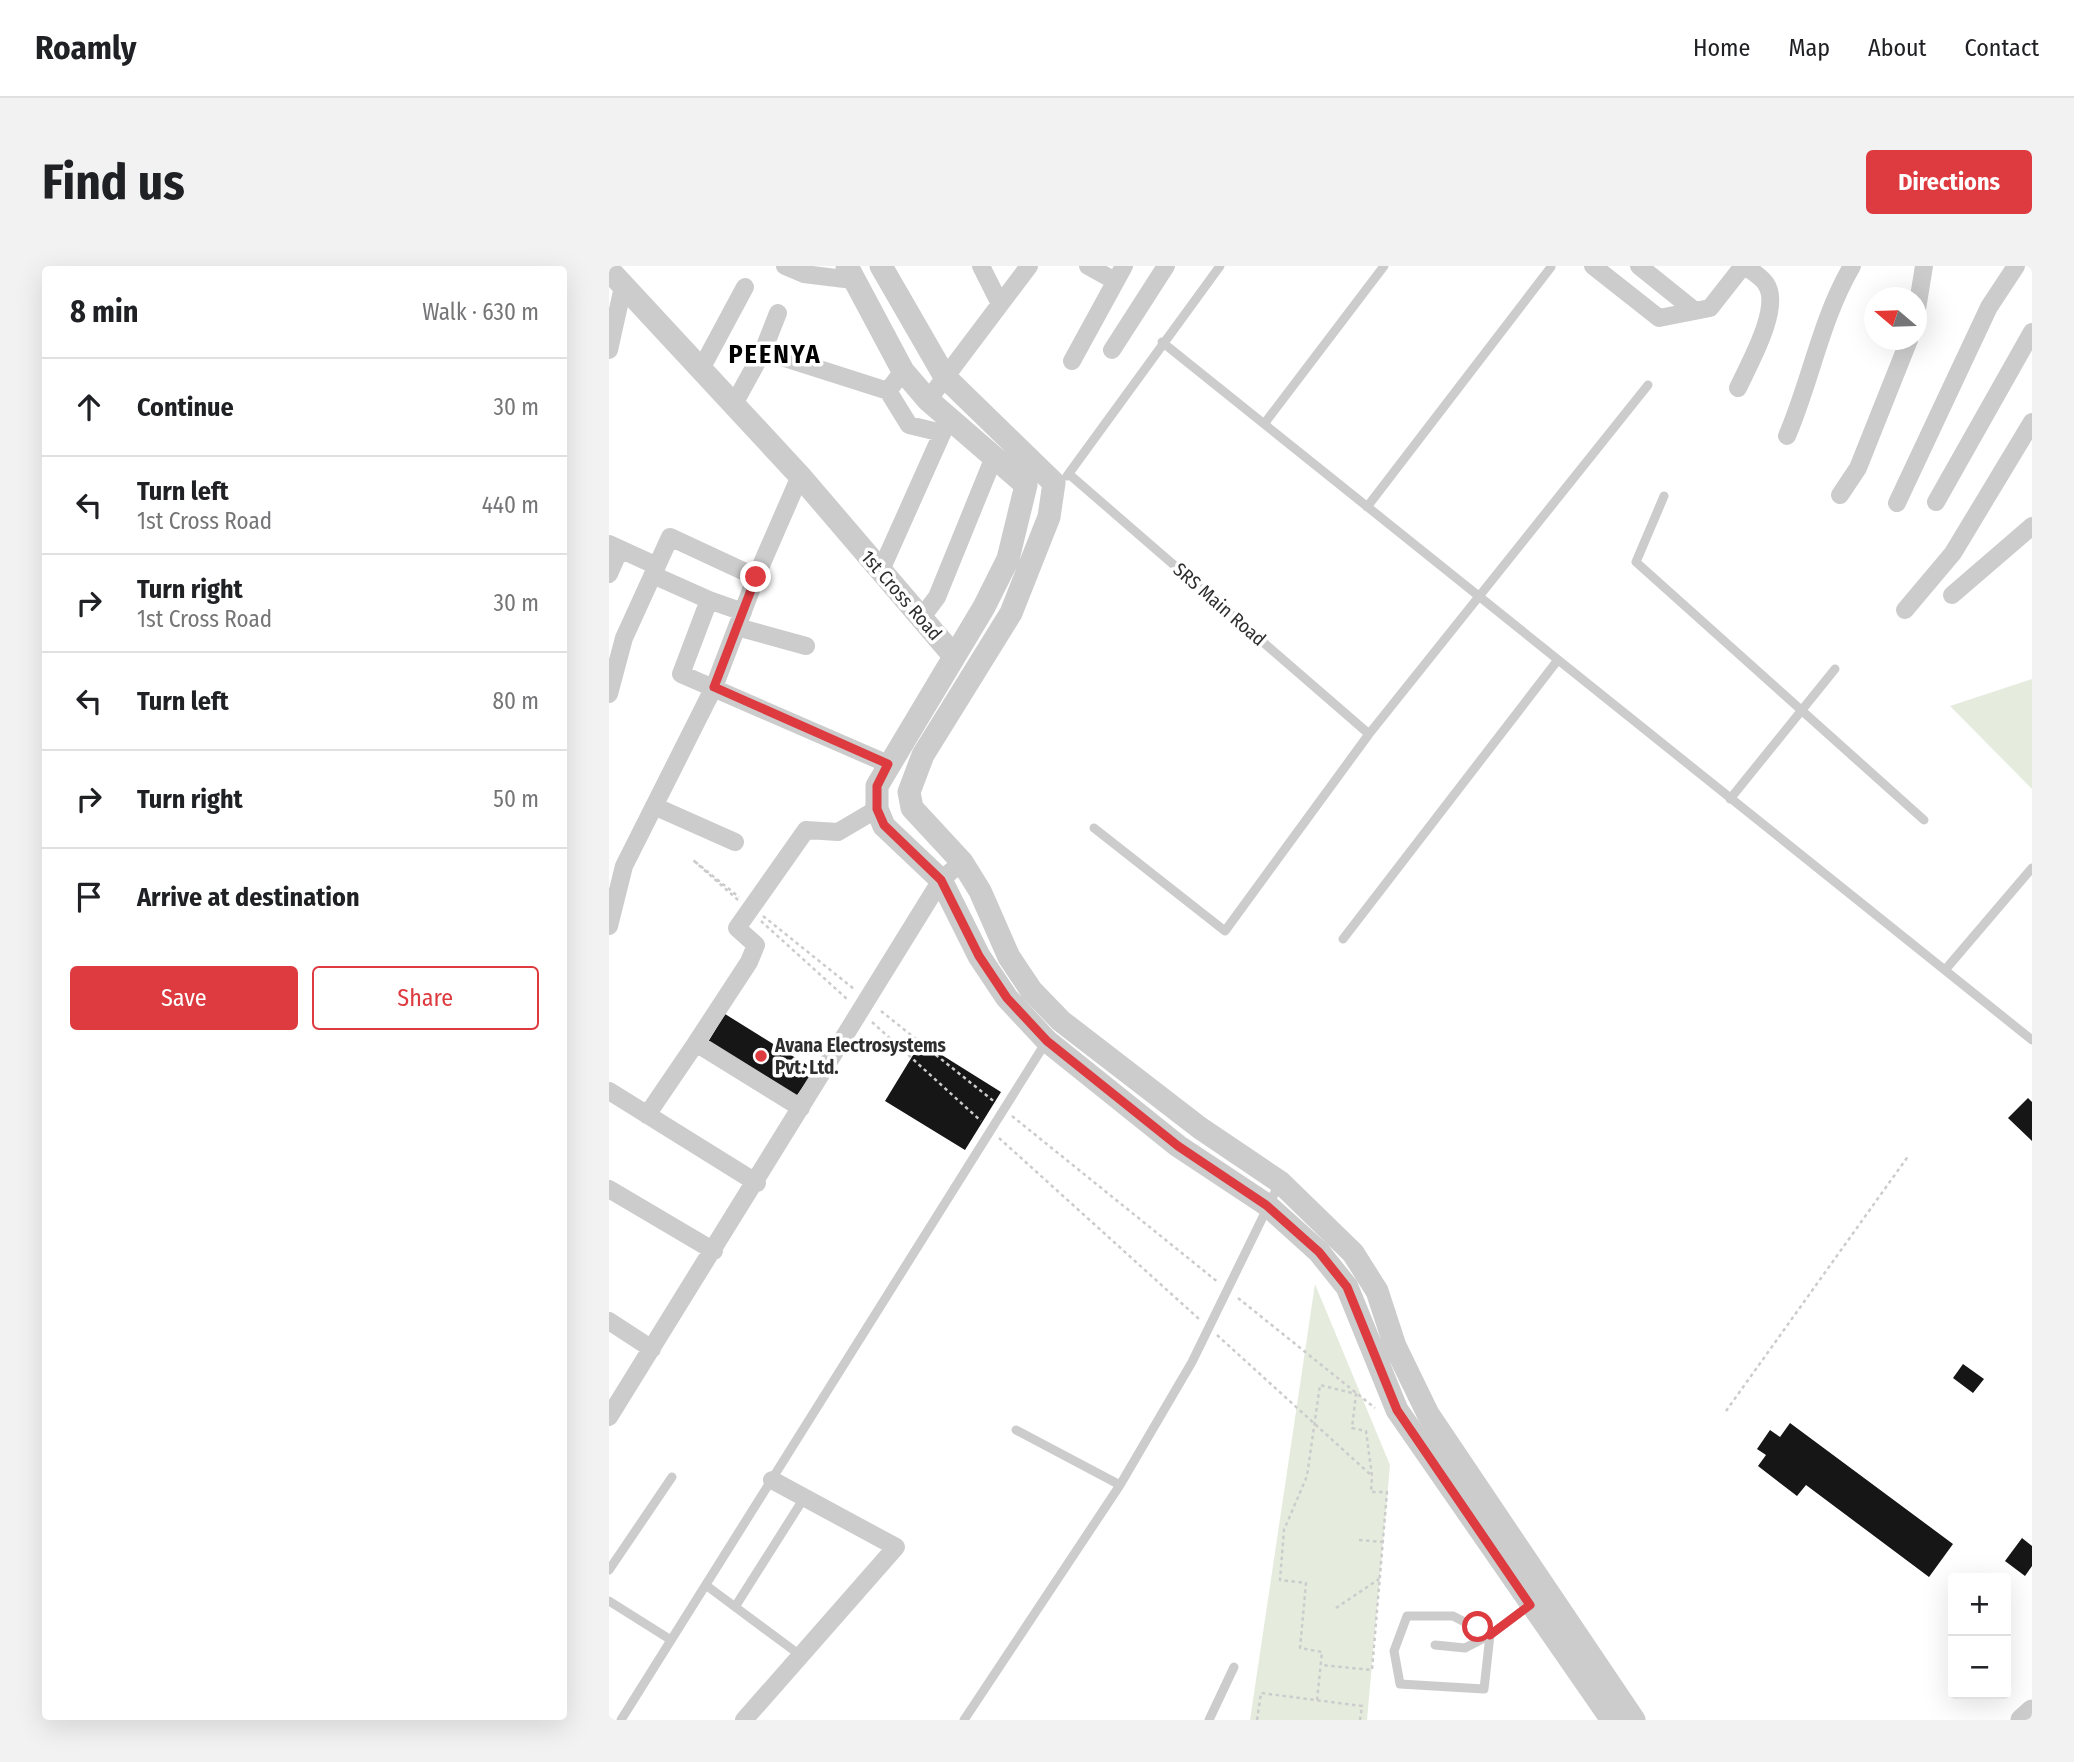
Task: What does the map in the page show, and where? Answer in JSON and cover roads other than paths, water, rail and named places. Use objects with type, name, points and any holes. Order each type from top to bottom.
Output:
[{"type":"street","points":[[785,266],[804,274],[850,273],[903,371],[945,425],[994,457],[1026,485],[1008,559],[984,607],[954,656]]},
{"type":"street","points":[[881,266],[945,377],[1062,479],[1011,613],[923,755],[909,792],[912,808],[962,862],[980,891],[1009,957],[1031,990],[1061,1021],[1200,1128],[1280,1182],[1353,1253],[1371,1281],[1395,1346],[1428,1414],[1612,1720]]},
{"type":"street","points":[[981,266],[1000,304]]},
{"type":"street","points":[[928,400],[1029,266]]},
{"type":"street","points":[[1072,361],[1119,274],[1089,266]]},
{"type":"street","points":[[1112,350],[1166,266]]},
{"type":"street","points":[[1593,266],[1658,318],[1710,308],[1744,266],[1766,283],[1772,299],[1765,326],[1738,388]]},
{"type":"street","points":[[1639,266],[1695,311]]},
{"type":"street","points":[[1787,436],[1802,400],[1838,290],[1852,266]]},
{"type":"street","points":[[1920,287],[1924,266]]},
{"type":"street","points":[[1897,503],[1989,307],[2016,266]]},
{"type":"street","points":[[609,350],[616,278]]},
{"type":"street","name":"1st Cross Road","points":[[616,278],[800,476],[954,656],[888,764],[877,786],[877,809]]},
{"type":"street","points":[[701,369],[745,287]]},
{"type":"street","points":[[734,404],[763,351],[778,313]]},
{"type":"street","points":[[1936,502],[2032,332]]},
{"type":"street","points":[[1840,495],[1858,468],[1905,350]]},
{"type":"street","points":[[763,351],[888,391],[909,425],[945,425]]},
{"type":"street","points":[[888,391],[903,371]]},
{"type":"street","points":[[1905,610],[1953,553],[2032,422]]},
{"type":"street","points":[[881,570],[945,425]]},
{"type":"street","points":[[922,617],[937,597],[994,457]]},
{"type":"street","points":[[609,926],[616,863],[654,806],[714,687],[756,577],[800,476]]},
{"type":"street","points":[[1952,595],[2032,526]]},
{"type":"street","points":[[609,694],[624,638],[670,537],[756,577]]},
{"type":"street","points":[[609,574],[615,547],[740,620],[806,646]]},
{"type":"street","points":[[709,600],[681,674],[888,764]]},
{"type":"street","points":[[654,806],[735,842]]},
{"type":"street","points":[[647,1115],[749,962],[756,944],[737,928],[806,831],[838,832],[877,809],[884,825],[941,880],[979,956],[1007,998],[1047,1041],[1178,1146],[1266,1205],[1319,1252],[1347,1287],[1397,1410],[1634,1720]]},
{"type":"street","points":[[609,1417],[757,1183],[941,880],[962,862]]},
{"type":"street","points":[[695,1043],[801,1108]]},
{"type":"street","points":[[609,1091],[757,1183]]},
{"type":"street","points":[[609,1189],[714,1251]]},
{"type":"street","points":[[609,1321],[652,1349]]},
{"type":"street","points":[[744,1720],[896,1547],[772,1480]]},
{"type":"street","points":[[2022,1720],[2032,1711]]},
{"type":"lane","points":[[1026,485],[1062,479],[1220,266]]},
{"type":"lane","points":[[1263,424],[1384,266]]},
{"type":"lane","points":[[1367,507],[1551,267]]},
{"type":"lane","points":[[1162,342],[2032,1040]]},
{"type":"lane","points":[[1094,828],[1225,931],[1369,734],[1648,385]]},
{"type":"lane","name":"SRS Main Road","points":[[1062,479],[1369,734]]},
{"type":"lane","points":[[1664,496],[1636,562],[1924,820]]},
{"type":"lane","points":[[1343,939],[1557,660]]},
{"type":"lane","points":[[1730,799],[1835,669]]},
{"type":"lane","points":[[1945,970],[2032,868]]},
{"type":"lane","points":[[621,1720],[1061,1021]]},
{"type":"lane","points":[[964,1720],[1120,1485],[1192,1362],[1266,1205],[1280,1182]]},
{"type":"lane","points":[[1016,1430],[1120,1485]]},
{"type":"lane","points":[[609,1570],[671,1477]]},
{"type":"lane","points":[[735,1607],[804,1498]]},
{"type":"lane","points":[[707,1586],[800,1655]]},
{"type":"lane","points":[[1435,1645],[1465,1648],[1490,1635],[1539,1599]]},
{"type":"lane","points":[[609,1601],[671,1640]]},
{"type":"lane","points":[[1407,1616],[1453,1616],[1490,1635],[1484,1689],[1400,1684],[1394,1651],[1407,1616]]},
{"type":"lane","points":[[1209,1720],[1234,1667]]},
{"type":"place","name":"Avana Electrosystems Pvt. Ltd.","points":[[761,1056]]},
{"type":"district","name":"PEENYA","points":[[775,354]]}]
